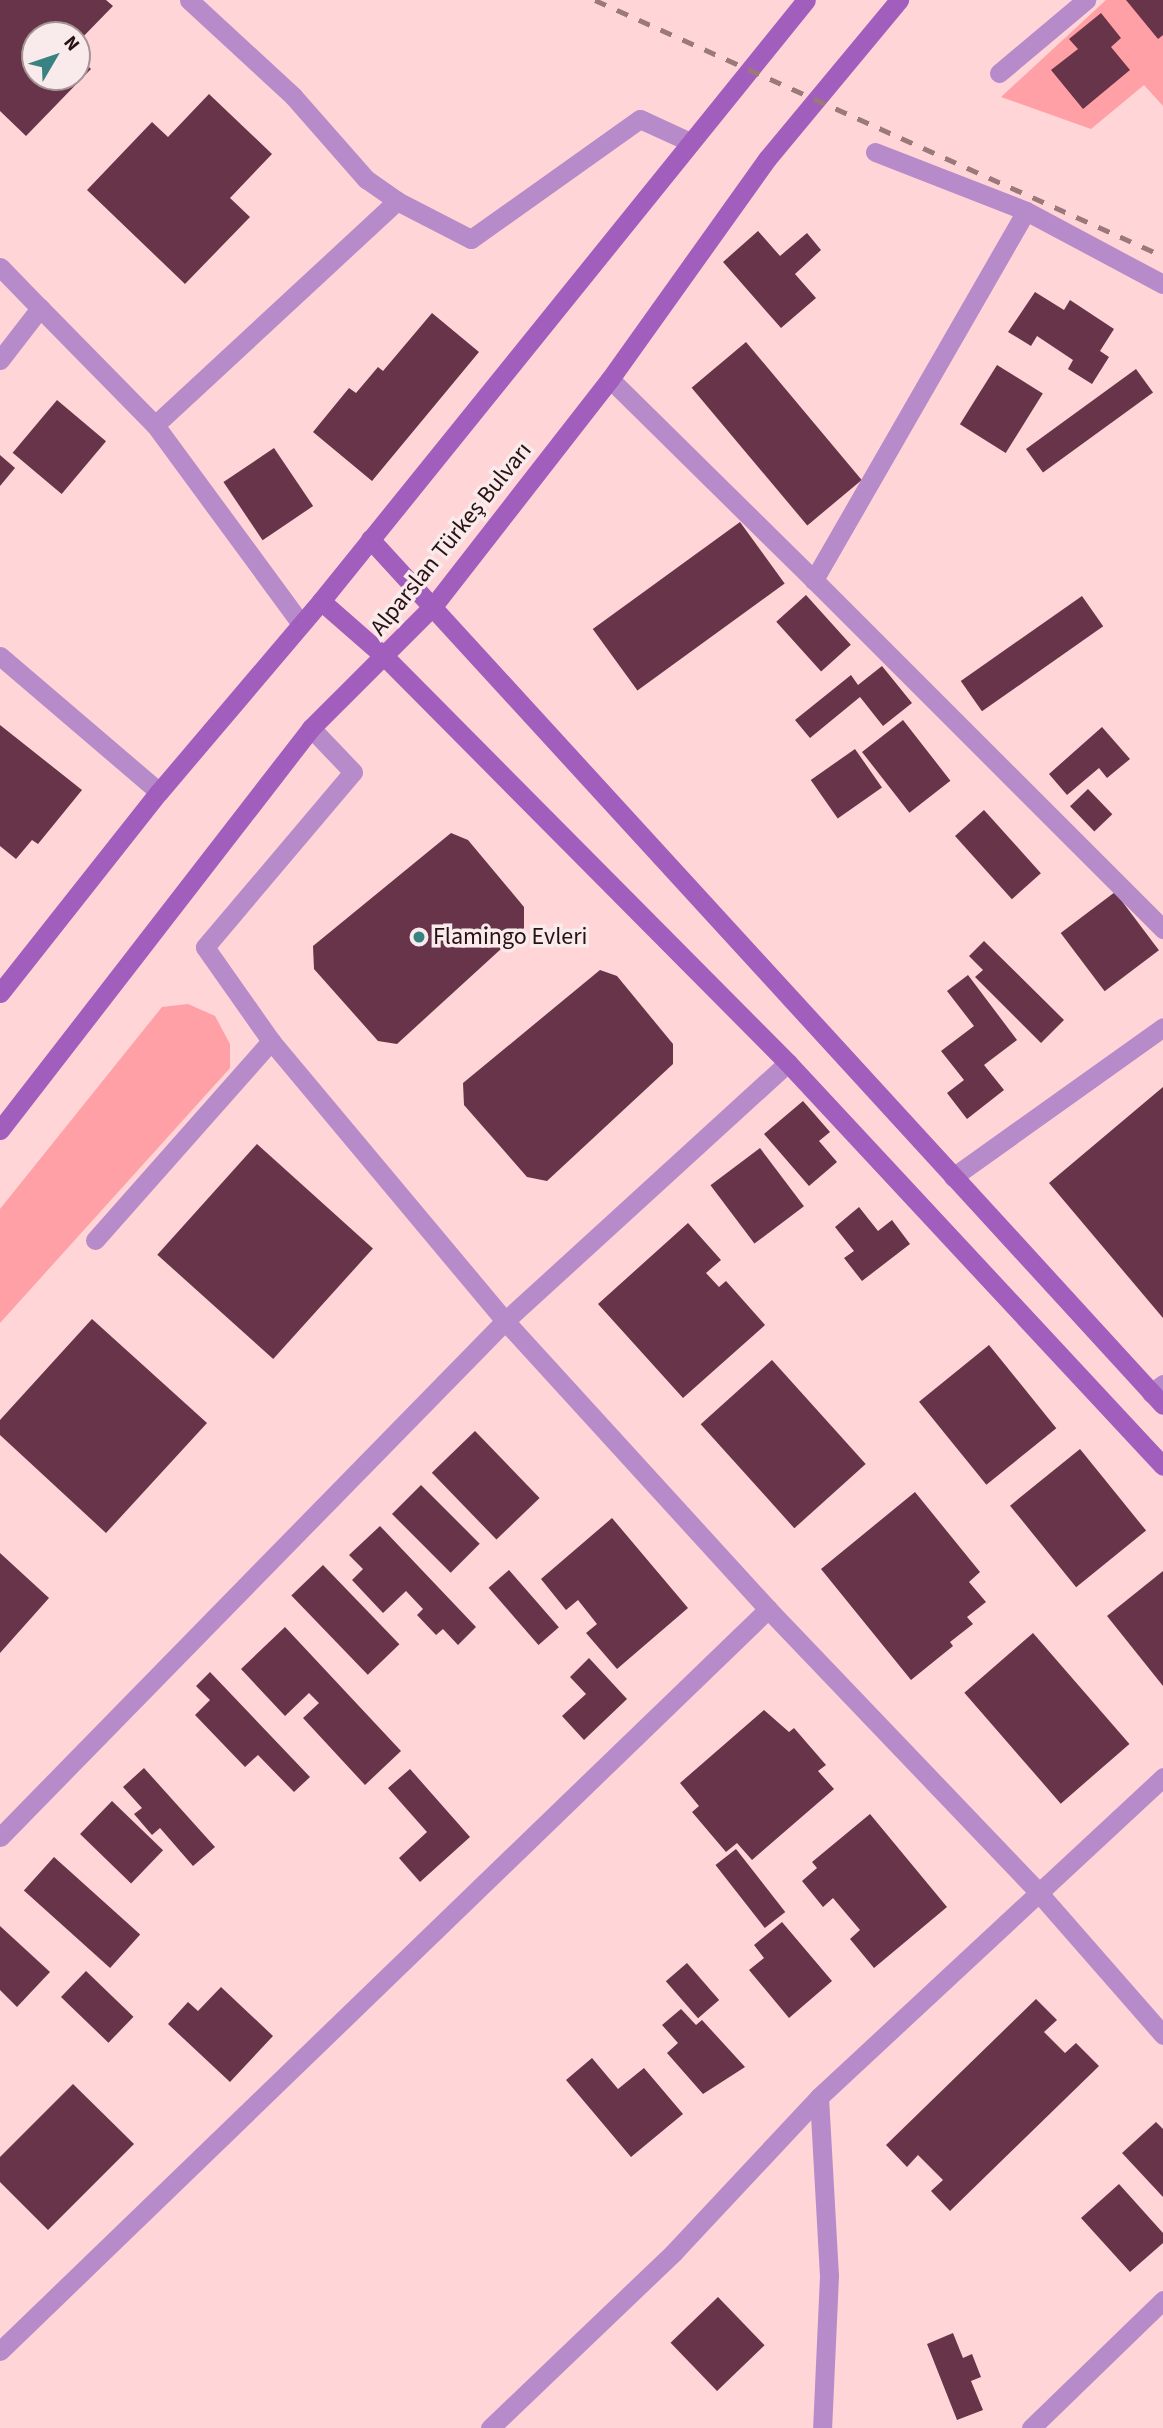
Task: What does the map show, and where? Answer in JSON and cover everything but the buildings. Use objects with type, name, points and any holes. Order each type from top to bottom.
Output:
[{"type":"main road","points":[[0,993],[159,792],[321,601],[688,142],[806,0]]},
{"type":"main road","name":"Alparslan Türkeş Bulvarı","points":[[0,1129],[311,728],[386,658],[434,605],[610,379],[767,159],[899,0]]},
{"type":"main road","points":[[370,539],[434,605],[953,1177],[1159,1394]]},
{"type":"main road","points":[[321,601],[386,658],[788,1063],[1163,1466]]},
{"type":"street","points":[[189,0],[293,96],[366,179],[397,201],[471,239],[640,119],[688,142]]},
{"type":"street","points":[[999,73],[1086,0]]},
{"type":"street","points":[[875,152],[1026,211],[1163,284]]},
{"type":"street","points":[[155,425],[397,201]]},
{"type":"street","points":[[814,580],[1026,211]]},
{"type":"street","points":[[0,267],[155,425],[301,624]]},
{"type":"street","points":[[0,360],[40,308]]},
{"type":"street","points":[[610,379],[1163,929]]},
{"type":"street","points":[[0,656],[159,792]]},
{"type":"street","points":[[311,728],[353,772],[205,947],[271,1041],[505,1321],[768,1609],[1038,1892],[1163,2035]]},
{"type":"street","points":[[953,1177],[1163,1027]]},
{"type":"street","points":[[95,1240],[271,1041]]},
{"type":"street","points":[[0,1837],[505,1321],[788,1063]]},
{"type":"street","points":[[0,2351],[768,1609]]},
{"type":"street","points":[[490,2428],[674,2252],[819,2097],[1163,1777]]},
{"type":"street","points":[[819,2097],[829,2276],[822,2428]]},
{"type":"street","points":[[1031,2428],[1163,2300]]},
{"type":"shaded area","points":[[1106,0],[1163,0],[1163,106],[1144,85],[1091,129],[1001,97]]},
{"type":"shaded area","points":[[188,1004],[215,1016],[230,1044],[230,1068],[0,1323],[0,1209],[162,1007]]},
{"type":"railway","points":[[595,0],[1163,256]]},
{"type":"place","name":"Flamingo Evleri","points":[[419,937]]}]
